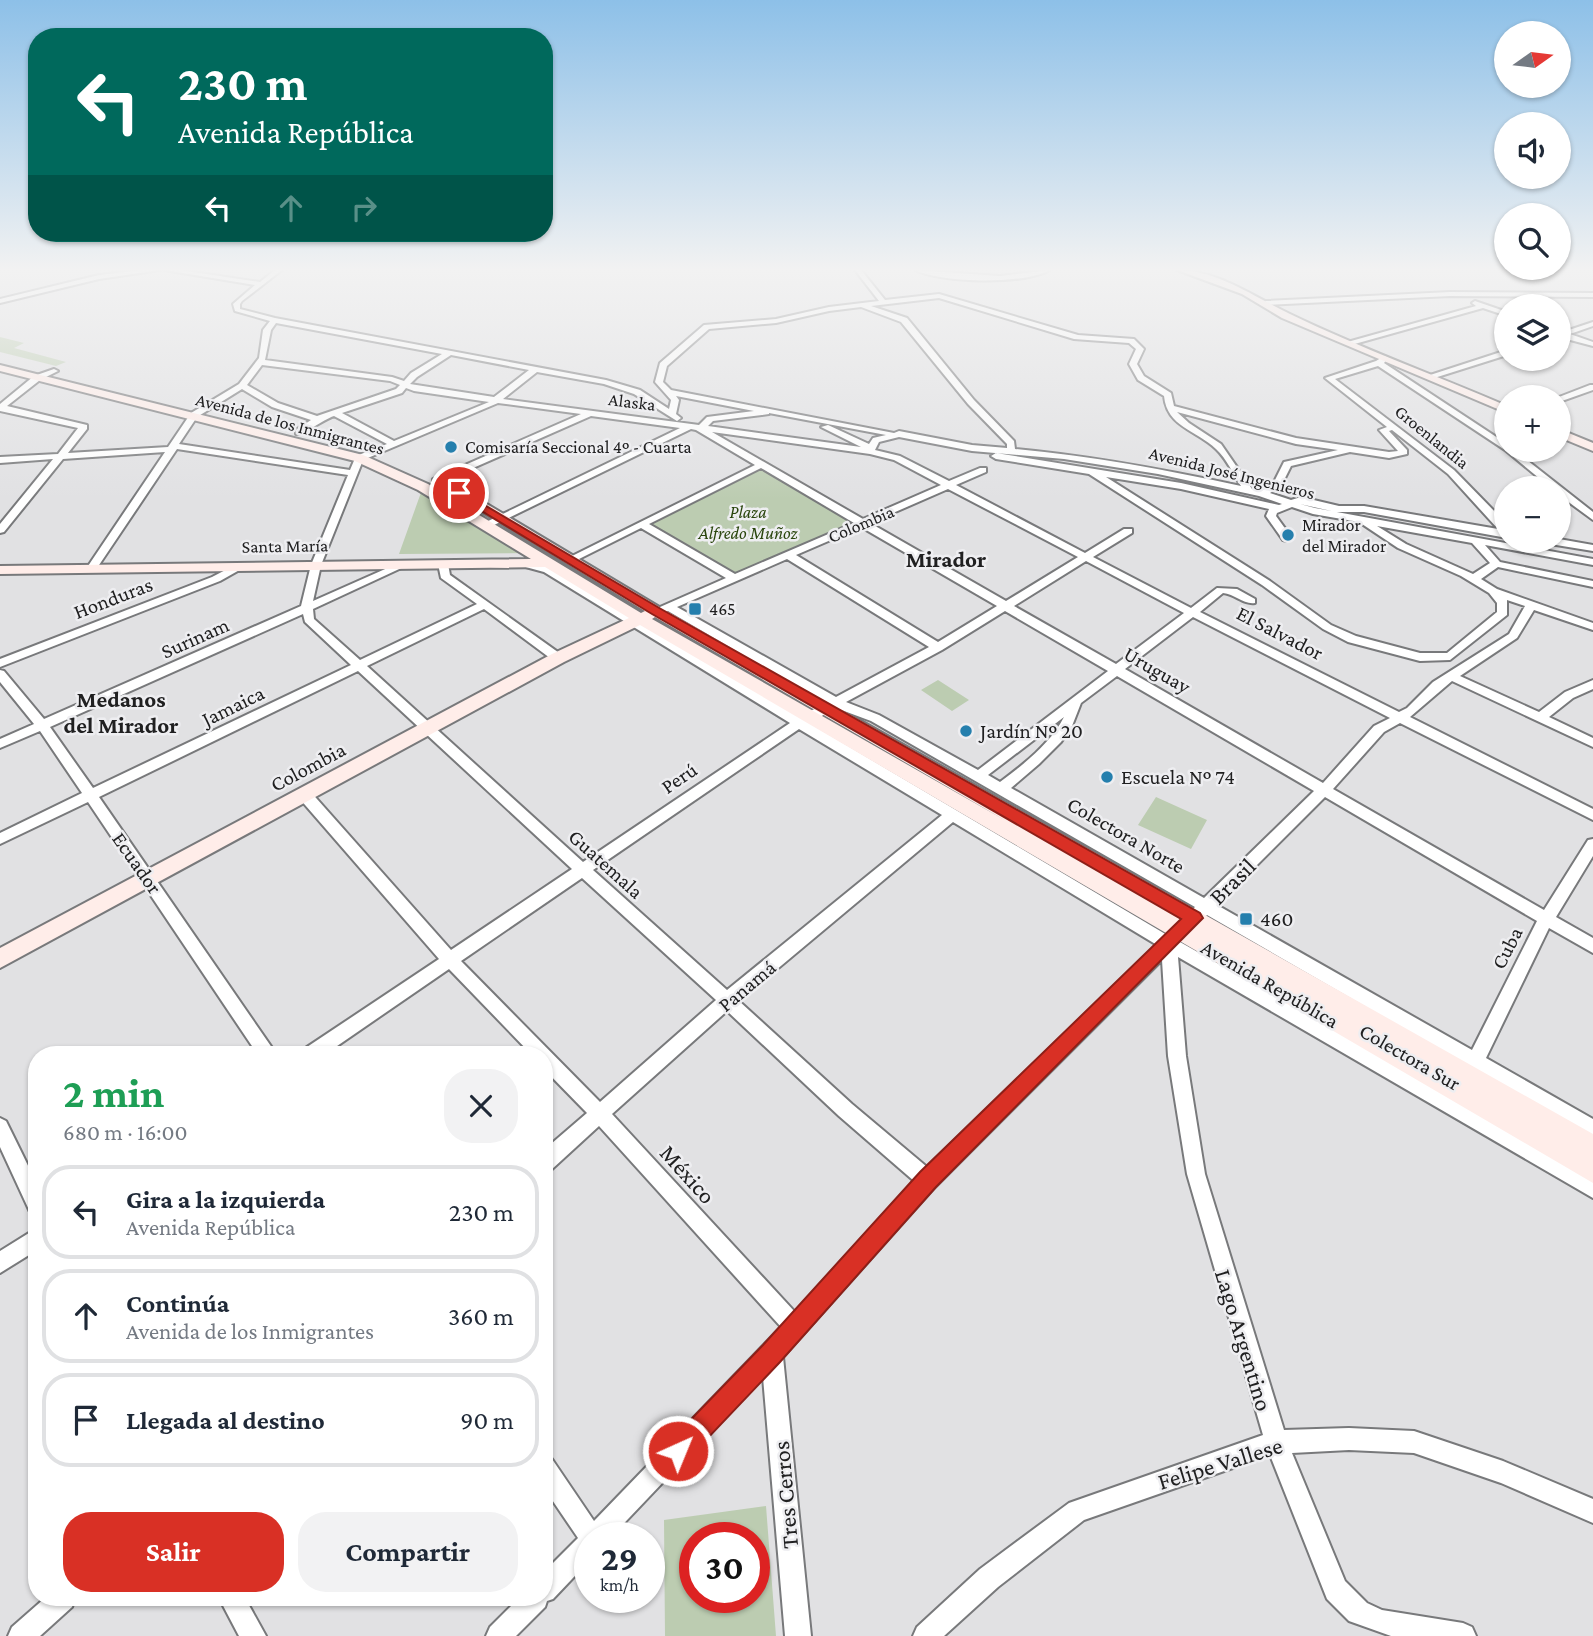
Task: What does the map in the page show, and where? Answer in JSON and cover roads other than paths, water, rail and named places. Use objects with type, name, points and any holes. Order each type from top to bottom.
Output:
[{"type":"street","points":[[95,565],[199,412],[242,386],[261,362],[264,346]]},
{"type":"street","points":[[414,346],[606,382],[637,392],[695,428]]},
{"type":"street","points":[[672,414],[674,400],[659,382],[663,365],[683,346]]},
{"type":"street","points":[[926,346],[971,402],[1011,443],[1011,450]]},
{"type":"street","points":[[1137,346],[1140,349],[1133,364],[1135,370],[1147,383],[1168,395],[1168,406],[1174,416],[1220,448],[1249,492]]},
{"type":"street","points":[[1354,346],[1381,361],[1494,439]]},
{"type":"street","points":[[299,432],[317,419],[398,391],[449,353]]},
{"type":"street","points":[[1428,377],[1494,356]]},
{"type":"street","name":"Avenida de los Inmigrantes","points":[[0,357],[365,455],[534,553]]},
{"type":"street","points":[[1381,361],[1494,405]]},
{"type":"street","name":"Groenlandia","points":[[1381,361],[1331,376],[1330,381],[1395,427],[1451,472],[1494,520]]},
{"type":"street","name":"Alaska","points":[[261,362],[392,379],[587,415],[871,450]]},
{"type":"street","name":"Avenida de los Inmigrantes","points":[[0,368],[299,432],[436,481],[504,518],[552,557]]},
{"type":"street","points":[[305,611],[318,560],[354,473],[365,455],[498,400],[537,368]]},
{"type":"street","points":[[0,408],[37,377],[54,371]]},
{"type":"street","name":"Avenida José Ingenieros","points":[[606,382],[972,448],[1011,450],[1158,471],[1262,494],[1283,507],[1494,542]]},
{"type":"street","name":"Alaska","points":[[406,383],[507,393]]},
{"type":"street","points":[[242,386],[275,405],[317,419]]},
{"type":"street","points":[[1571,395],[1593,387]]},
{"type":"street","points":[[1168,406],[1296,441],[1351,450],[1402,454],[1402,449],[1383,430],[1395,427]]},
{"type":"street","points":[[0,408],[84,427],[0,530]]},
{"type":"street","points":[[488,525],[710,419],[769,411]]},
{"type":"street","points":[[335,413],[392,443]]},
{"type":"street","points":[[436,481],[587,415]]},
{"type":"street","points":[[820,421],[828,429],[871,450],[876,440],[899,434]]},
{"type":"street","name":"Uruguay","points":[[695,428],[763,464],[1593,946]]},
{"type":"street","points":[[1571,438],[1593,447]]},
{"type":"street","points":[[0,460],[174,447],[354,473]]},
{"type":"street","points":[[972,448],[1013,460],[1181,486],[1283,507]]},
{"type":"street","name":"El Salvador","points":[[871,450],[908,463],[1191,612],[1593,815]]},
{"type":"street","points":[[1262,494],[1278,484],[1287,464],[1351,450]]},
{"type":"street","points":[[1524,462],[1593,517]]},
{"type":"street","points":[[571,559],[763,464]]},
{"type":"street","name":"Colombia","points":[[0,959],[558,658],[649,615],[983,470]]},
{"type":"street","points":[[1091,471],[1266,583],[1327,627],[1352,639],[1420,657],[1450,656],[1503,613],[1503,602],[1493,591]]},
{"type":"street","points":[[1287,538],[1271,516],[1283,507],[1311,500],[1361,520],[1402,546],[1493,591],[1593,627]]},
{"type":"street","points":[[1336,509],[1364,509],[1494,532]]},
{"type":"street","points":[[642,525],[735,579]]},
{"type":"street","name":"Perú","points":[[324,1046],[818,713],[938,647],[1128,531]]},
{"type":"street","points":[[1475,540],[1496,564],[1593,584]]},
{"type":"street","points":[[1571,544],[1593,548]]},
{"type":"street","name":"Santa María","points":[[0,570],[534,553],[552,557]]},
{"type":"street","points":[[1513,553],[1516,568]]},
{"type":"street","name":"Avenida José Ingenieros","points":[[1552,553],[1593,562]]},
{"type":"street","points":[[788,555],[938,647]]},
{"type":"street","name":"Santa María","points":[[0,562],[239,566],[318,560],[405,564],[517,563],[552,557]]},
{"type":"street","name":"Avenida República","points":[[552,557],[571,559],[649,615]]},
{"type":"street","name":"Avenida República","points":[[552,557],[1187,925],[1593,1170]]},
{"type":"street","points":[[517,563],[548,570],[649,615]]},
{"type":"street","name":"Surinam","points":[[0,744],[305,611],[405,564]]},
{"type":"street","points":[[443,564],[445,576],[482,606],[558,658]]},
{"type":"street","points":[[1475,580],[1478,574],[1496,564]]},
{"type":"street","name":"Honduras","points":[[0,663],[216,579],[239,566]]},
{"type":"street","points":[[977,777],[1221,590],[1233,591],[1251,601]]},
{"type":"street","name":"Jamaica","points":[[0,839],[482,606]]},
{"type":"street","name":"Brasil","points":[[609,1522],[772,1353],[928,1180],[1324,790],[1378,729],[1400,718],[1451,676],[1513,636],[1531,606]]},
{"type":"street","name":"Guatemala","points":[[305,611],[309,620],[582,871],[702,979],[730,999],[770,1042],[882,1143],[928,1180]]},
{"type":"street","name":"Colectora Norte","points":[[649,615],[818,713],[875,718],[1000,789],[1187,925]]},
{"type":"street","name":"Ecuador","points":[[0,674],[43,726],[262,1046]]},
{"type":"street","points":[[1451,676],[1593,743]]},
{"type":"street","points":[[1540,718],[1569,695],[1593,684]]},
{"type":"street","points":[[1000,789],[1030,765],[1069,723],[1076,700]]},
{"type":"street","name":"Colectora Sur","points":[[818,713],[953,814],[1187,925],[1593,1188]]},
{"type":"street","name":"México","points":[[304,794],[451,961],[534,1046]]},
{"type":"street","name":"Panamá","points":[[553,1155],[730,999],[953,814]]},
{"type":"street","name":"Cuba","points":[[1472,1069],[1546,919],[1593,845]]},
{"type":"street","name":"Avenida República","points":[[1187,925],[1472,1069],[1593,1148]]},
{"type":"street","name":"Lago Argentino","points":[[1187,925],[1177,1056],[1196,1174],[1276,1442],[1336,1590],[1358,1612],[1382,1622],[1463,1636]]},
{"type":"street","name":"México","points":[[553,1065],[794,1326]]},
{"type":"street","points":[[1472,1069],[1593,1129]]},
{"type":"street","points":[[0,1127],[28,1186]]},
{"type":"street","points":[[0,1263],[28,1244]]},
{"type":"street","name":"Tres Cerros","points":[[772,1353],[798,1636]]},
{"type":"street","name":"Felipe Vallese","points":[[926,1636],[989,1578],[1077,1511],[1276,1442],[1349,1439],[1415,1442],[1503,1472],[1593,1511]]},
{"type":"street","points":[[553,1481],[580,1522]]},
{"type":"street","name":"Brasil","points":[[553,1581],[574,1559]]},
{"type":"street","points":[[21,1636],[54,1606]]},
{"type":"street","points":[[236,1606],[253,1636]]},
{"type":"street","points":[[499,1636],[528,1606]]},
{"type":"place","name":"Comisaría Seccional 4º - Cuarta","points":[[451,447]]},
{"type":"place","name":"Mirador del Mirador","points":[[1288,535]]},
{"type":"place","name":"465","points":[[695,609]]},
{"type":"place","name":"Jardín Nº 20","points":[[966,731]]},
{"type":"place","name":"Escuela Nº 74","points":[[1107,777]]},
{"type":"place","name":"460","points":[[1246,919]]},
{"type":"district","name":"Mirador","points":[[946,559]]},
{"type":"district","name":"Medanos del Mirador","points":[[121,712]]},
{"type":"park label","name":"Plaza Alfredo Muñoz","points":[[748,522]]}]
